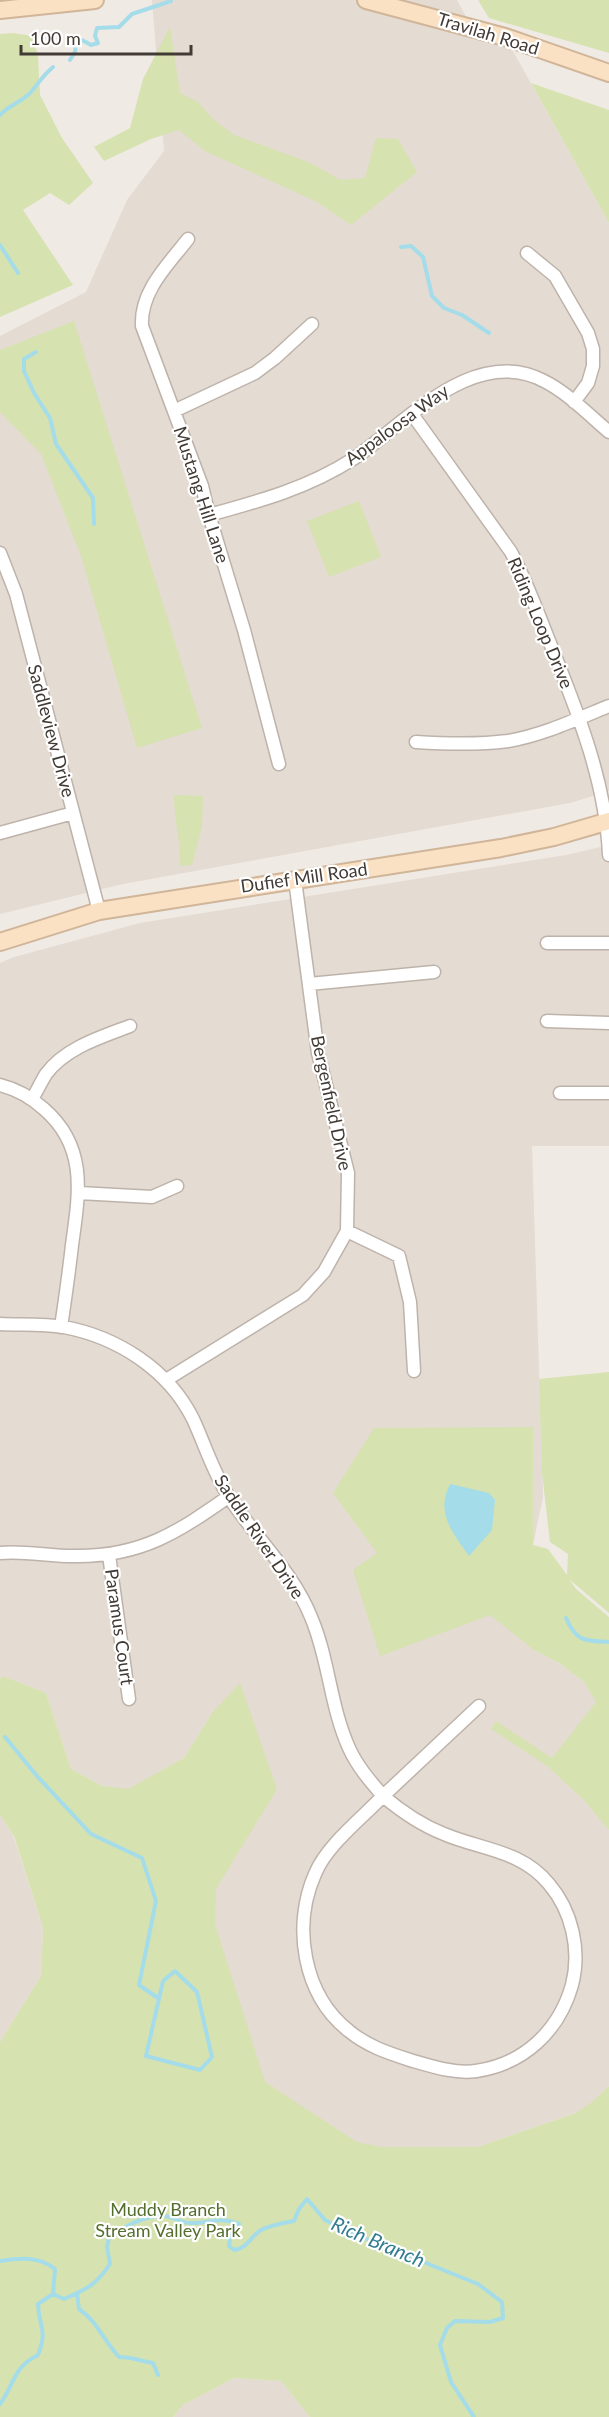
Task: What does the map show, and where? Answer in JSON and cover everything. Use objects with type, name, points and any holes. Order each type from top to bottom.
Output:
[{"type":"main road","points":[[0,10],[95,0]]},
{"type":"main road","name":"Travilah Road","points":[[366,0],[505,37],[609,73]]},
{"type":"main road","name":"Dufief Mill Road","points":[[0,942],[99,911],[501,848],[554,837],[608,821]]},
{"type":"street","name":"Mustang Hill Lane","points":[[188,239],[149,290],[141,314],[145,338],[202,486],[244,630],[279,764]]},
{"type":"street","points":[[527,253],[555,276],[591,341],[593,366],[588,383],[574,402]]},
{"type":"street","points":[[174,411],[255,372],[275,358],[312,324]]},
{"type":"street","name":"Appaloosa Way","points":[[209,515],[285,494],[310,483],[352,459],[453,384],[486,372],[520,373],[544,381],[574,402],[609,432]]},
{"type":"street","name":"Riding Loop Drive","points":[[412,414],[511,552],[525,579],[579,718],[608,821],[609,855]]},
{"type":"street","name":"Saddleview Drive","points":[[0,553],[16,594],[99,911]]},
{"type":"street","points":[[416,742],[456,745],[508,741],[534,735],[609,706]]},
{"type":"street","points":[[0,833],[73,813]]},
{"type":"street","name":"Bergenfield Drive","points":[[166,1380],[303,1295],[324,1272],[347,1230],[348,1173],[318,1053],[295,880]]},
{"type":"street","points":[[547,943],[609,943]]},
{"type":"street","points":[[309,984],[434,972]]},
{"type":"street","points":[[547,1021],[609,1023]]},
{"type":"street","points":[[32,1099],[46,1075],[58,1061],[92,1040],[130,1026]]},
{"type":"street","points":[[0,1085],[32,1099],[56,1119],[70,1143],[78,1170],[79,1193],[61,1327]]},
{"type":"street","points":[[560,1092],[609,1093]]},
{"type":"street","points":[[79,1193],[152,1197],[177,1186]]},
{"type":"street","points":[[347,1230],[399,1256],[410,1302],[414,1371]]},
{"type":"street","name":"Saddle River Drive","points":[[0,1324],[61,1327],[92,1334],[145,1361],[166,1380],[192,1417],[212,1466],[228,1497],[290,1579],[311,1615],[323,1651],[339,1721],[349,1748],[363,1774],[383,1796],[407,1816],[446,1835],[502,1851],[521,1859],[550,1885],[566,1909],[575,1943],[575,1974],[567,2002],[552,2027],[529,2051],[502,2064],[475,2071],[447,2070],[376,2049],[349,2032],[322,2000],[309,1971],[303,1945],[303,1924],[308,1893],[315,1872],[327,1854],[383,1796]]},
{"type":"street","points":[[0,1553],[109,1555],[143,1547],[180,1530],[228,1497]]},
{"type":"street","name":"Paramus Court","points":[[109,1555],[129,1699]]},
{"type":"street","points":[[383,1796],[478,1706]]},
{"type":"shaded area","points":[[152,0],[457,0],[472,28],[505,37],[609,223],[609,791],[570,803],[123,884],[0,914],[0,336],[86,292],[127,200],[164,151]]},
{"type":"shaded area","points":[[609,845],[609,1146],[532,1146],[543,1497],[533,1545],[534,1650],[559,1663],[584,1682],[601,1710],[589,1789],[609,1830],[609,2086],[584,2110],[477,2147],[322,2147],[195,2123],[212,1713],[184,1758],[128,1790],[102,1786],[71,1769],[46,1693],[3,1676],[0,1679],[0,963],[14,957],[140,923],[566,855]]},
{"type":"shaded area","points":[[0,1815],[13,1835],[43,1928],[41,1976],[0,2042]]},
{"type":"shaded area","points":[[234,2378],[281,2381],[310,2417],[173,2417],[183,2405]]},
{"type":"green space","points":[[478,0],[609,0],[609,53],[489,18]]},
{"type":"green space","points":[[170,27],[180,93],[198,102],[213,119],[234,135],[311,163],[340,180],[365,178],[376,138],[398,139],[417,172],[351,225],[317,202],[205,151],[179,130],[151,139],[104,161],[94,147],[130,128],[143,79]]},
{"type":"green space","points":[[13,33],[32,36],[38,56],[40,95],[62,138],[93,183],[69,205],[50,193],[23,210],[73,285],[0,317],[0,34]]},
{"type":"green space","points":[[531,83],[609,110],[609,223]]},
{"type":"green space","points":[[74,321],[202,728],[137,748],[81,556],[41,454],[0,412],[0,350]]},
{"type":"green space","points":[[359,501],[381,557],[329,577],[307,521]]},
{"type":"green space","points":[[174,795],[203,796],[202,826],[192,865],[180,866]]},
{"type":"green space","points":[[609,1372],[609,1613],[569,1579],[576,1589],[609,1617],[609,1830],[584,1800],[546,1765],[491,1729],[496,1721],[552,1758],[596,1702],[584,1682],[559,1663],[534,1650],[490,1615],[380,1656],[353,1570],[377,1553],[333,1493],[374,1428],[533,1427],[533,1545],[548,1549],[567,1575],[568,1554],[550,1542],[542,1473],[539,1379]]},
{"type":"green space","name":"Muddy Branch Stream Valley Park","points":[[3,1676],[46,1693],[71,1769],[102,1786],[128,1789],[184,1758],[212,1713],[240,1683],[277,1789],[216,1889],[215,1924],[265,2082],[357,2142],[381,2147],[477,2147],[576,2113],[609,2086],[609,2417],[310,2417],[281,2381],[234,2378],[183,2405],[173,2417],[0,2417],[0,2042],[41,1976],[43,1928],[14,1836],[0,1815],[0,1679]]},
{"type":"water","points":[[450,1484],[489,1493],[495,1500],[492,1530],[469,1556],[452,1531],[445,1513],[444,1504]]},
{"type":"waterway","points":[[70,60],[75,52],[76,43],[82,40],[91,45],[98,43],[95,36],[97,28],[119,27],[132,14],[171,1]]},
{"type":"waterway","points":[[0,115],[27,95],[53,67]]},
{"type":"waterway","points":[[0,245],[18,273]]},
{"type":"waterway","points":[[401,247],[411,246],[423,257],[432,296],[444,308],[462,315],[489,333]]},
{"type":"waterway","points":[[36,352],[24,359],[24,371],[34,393],[50,418],[56,444],[93,498],[94,524]]},
{"type":"waterway","points":[[566,1618],[574,1632],[583,1639],[609,1642]]},
{"type":"waterway","points":[[5,1737],[37,1776],[91,1834],[142,1858],[156,1901],[139,1985],[158,1998]]},
{"type":"waterway","points":[[175,1971],[197,1992],[212,2057],[200,2070],[146,2056],[163,1981],[175,1971]]},
{"type":"waterway","name":"Rich Branch","points":[[0,2261],[29,2259],[49,2265],[55,2269],[53,2294],[64,2299],[85,2289],[100,2277],[110,2264],[107,2247],[109,2238],[135,2222],[157,2216],[189,2223],[220,2220],[232,2222],[239,2224],[231,2232],[229,2246],[234,2250],[246,2245],[261,2230],[294,2221],[299,2209],[307,2199],[325,2220],[349,2232],[478,2284],[502,2302],[503,2318],[490,2322],[455,2321],[447,2328],[440,2345],[451,2382],[474,2417]]},
{"type":"waterway","points":[[0,2404],[23,2365],[38,2355],[43,2334],[38,2304],[53,2294]]},
{"type":"waterway","points":[[77,2294],[79,2309],[91,2319],[113,2351],[119,2357],[153,2363],[158,2375]]}]
